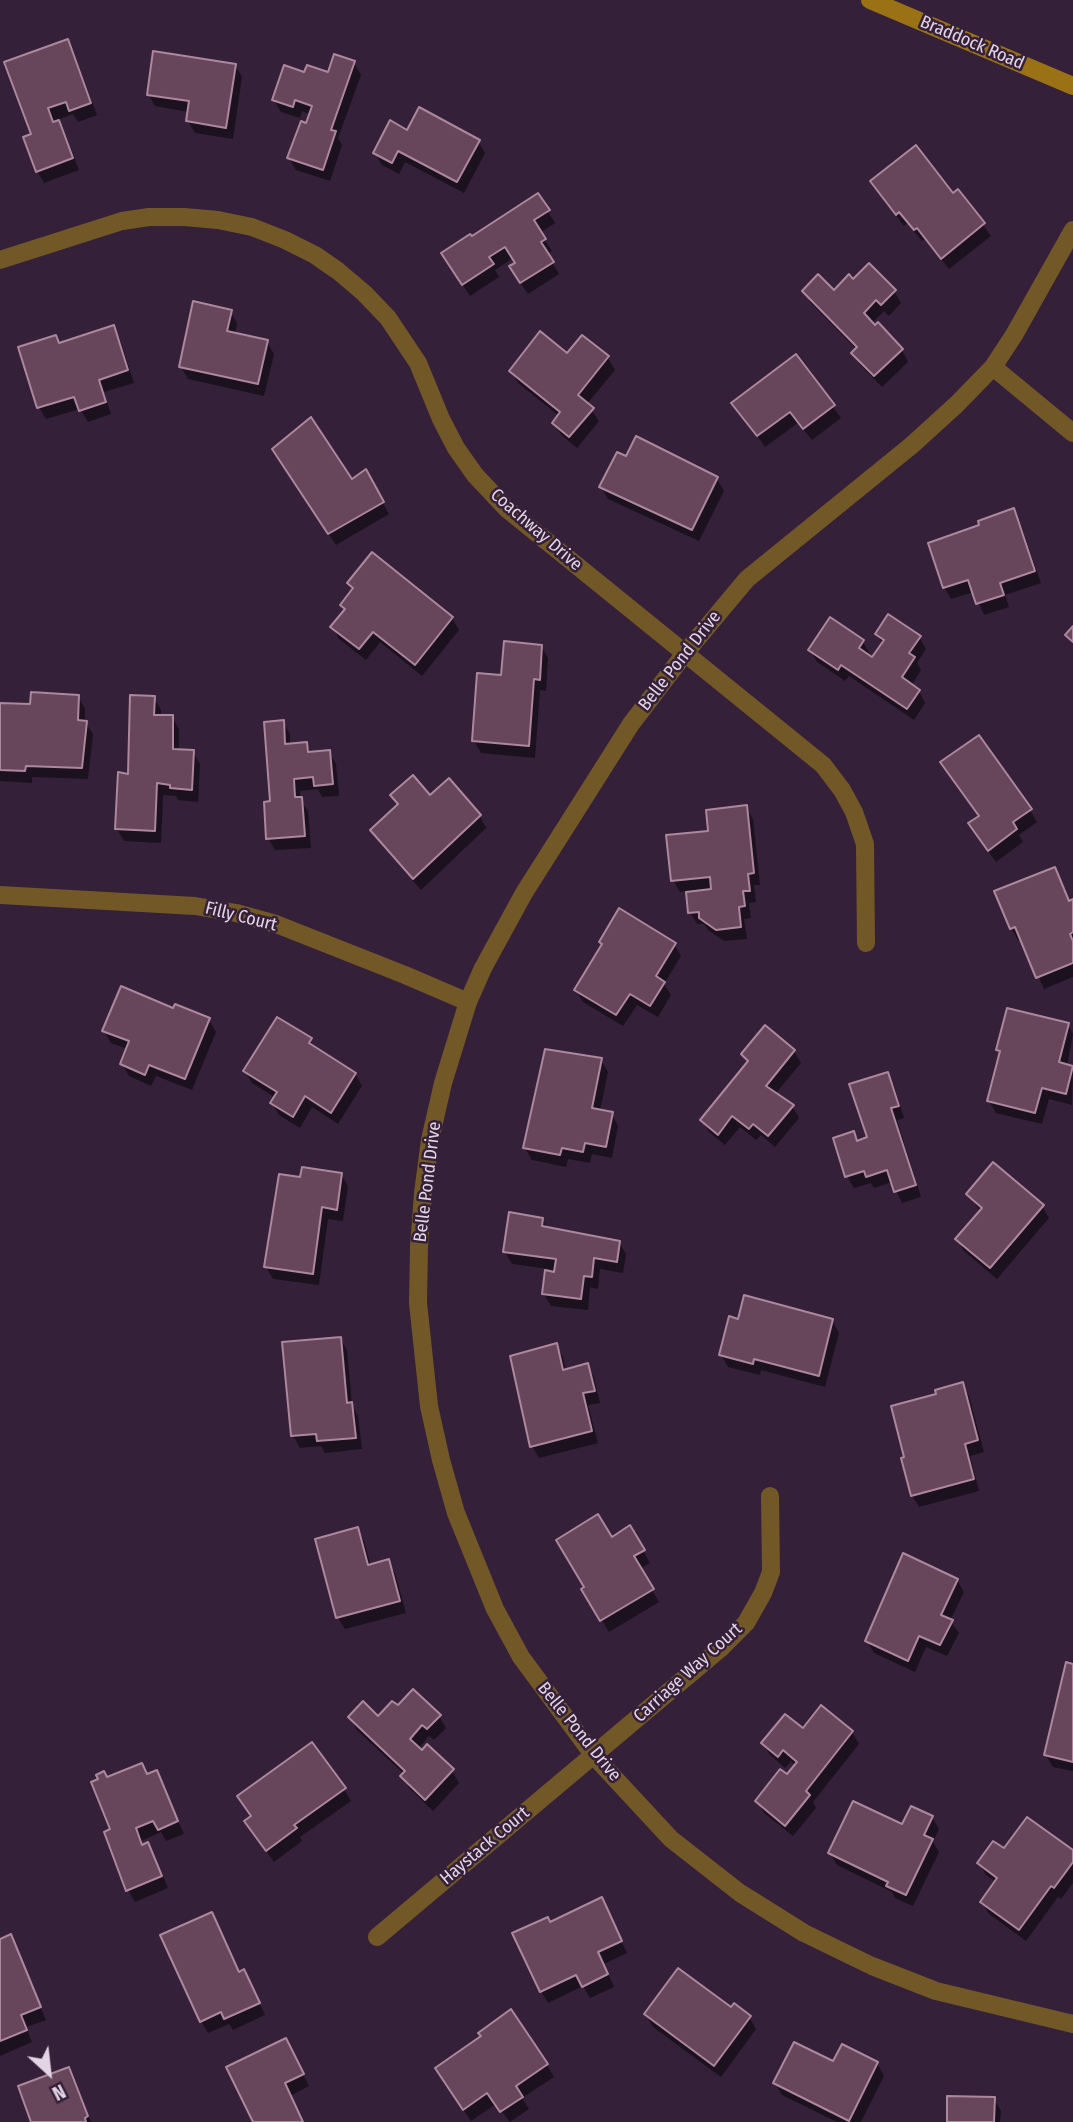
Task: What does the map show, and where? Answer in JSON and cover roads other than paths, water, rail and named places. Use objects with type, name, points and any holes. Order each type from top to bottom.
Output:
[{"type":"main road","name":"Braddock Road","points":[[870,0],[1073,86]]},
{"type":"street","name":"Coachway Drive","points":[[0,260],[122,221],[173,217],[218,220],[252,228],[285,240],[315,255],[338,271],[388,318],[418,363],[456,448],[475,475],[507,509],[823,765],[854,812],[865,844],[866,943]]},
{"type":"street","name":"Belle Pond Drive","points":[[1073,230],[993,367],[912,445],[747,579],[686,652],[631,724],[524,893],[483,968],[468,1002],[443,1083],[430,1140],[423,1193],[418,1303],[429,1406],[440,1460],[456,1513],[495,1609],[521,1657],[594,1756],[671,1839],[740,1893],[804,1933],[872,1966],[936,1990],[1073,2024]]},
{"type":"street","points":[[993,367],[1073,433]]},
{"type":"street","name":"Filly Court","points":[[0,895],[195,906],[236,913],[276,924],[468,1002]]},
{"type":"street","name":"Carriage Way Court","points":[[594,1756],[722,1647],[746,1623],[771,1572],[770,1496]]},
{"type":"street","name":"Haystack Court","points":[[377,1937],[594,1756]]}]
